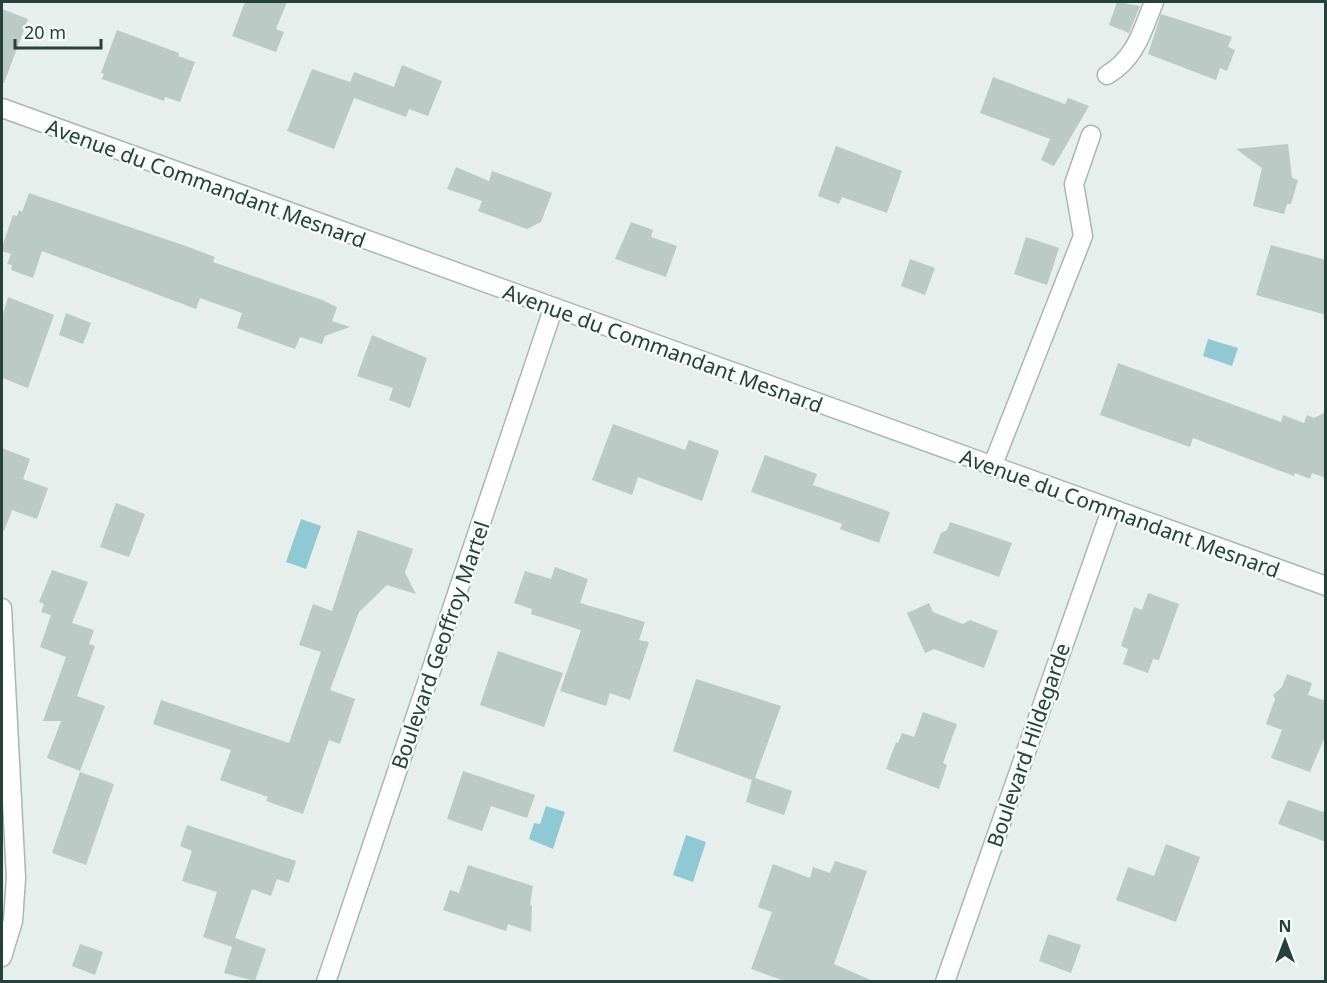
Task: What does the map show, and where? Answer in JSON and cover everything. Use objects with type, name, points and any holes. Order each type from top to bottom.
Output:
[{"type":"street","points":[[1107,75],[1124,63],[1136,47],[1154,2]]},
{"type":"street","name":"Avenue du Commandant Mesnard","points":[[2,108],[553,309],[1326,586]]},
{"type":"street","points":[[992,466],[1083,236],[1074,184],[1091,135]]},
{"type":"street","name":"Boulevard Geoffroy Martel","points":[[326,981],[553,309]]},
{"type":"street","name":"Boulevard Hildegarde","points":[[945,981],[1111,510]]},
{"type":"street","points":[[2,608],[16,878],[13,921],[2,957]]},
{"type":"water","points":[[1208,339],[1238,348],[1232,366],[1203,356]]},
{"type":"water","points":[[301,519],[321,526],[306,569],[286,562]]},
{"type":"water","points":[[546,806],[565,812],[553,849],[529,839],[534,823],[540,824]]},
{"type":"water","points":[[686,835],[706,842],[693,882],[673,875]]},
{"type":"building","points":[[245,2],[287,2],[276,29],[284,32],[276,52],[232,36]]},
{"type":"building","points":[[1117,2],[1140,6],[1129,33],[1109,25]]},
{"type":"building","points":[[2,9],[28,19],[4,83],[2,83]]},
{"type":"building","points":[[1161,14],[1232,37],[1228,47],[1235,50],[1227,71],[1220,68],[1216,80],[1148,54]]},
{"type":"building","points":[[117,30],[179,53],[178,56],[195,62],[180,102],[165,97],[164,101],[102,79],[104,74],[101,73]]},
{"type":"building","points":[[402,65],[442,81],[428,116],[409,109],[406,117],[354,98],[334,149],[287,131],[312,69],[350,82],[354,72],[394,87]]},
{"type":"building","points":[[993,77],[1065,104],[1068,98],[1089,106],[1054,166],[1041,160],[1050,139],[980,113]]},
{"type":"building","points":[[1288,144],[1292,178],[1298,180],[1291,204],[1287,204],[1284,214],[1253,206],[1262,168],[1236,149]]},
{"type":"building","points":[[836,146],[902,171],[887,213],[842,197],[839,204],[818,196]]},
{"type":"building","points":[[456,167],[489,181],[492,171],[552,193],[541,222],[527,229],[478,211],[482,201],[447,189]]},
{"type":"building","points":[[29,193],[183,245],[215,257],[213,262],[322,300],[337,307],[332,321],[350,327],[325,336],[322,344],[300,337],[295,349],[237,328],[242,313],[200,298],[196,309],[42,251],[33,278],[11,270],[12,265],[7,264],[11,254],[2,251],[2,247],[13,215],[17,216],[19,210],[22,212]]},
{"type":"building","points":[[631,222],[653,230],[651,237],[677,246],[666,277],[615,259]]},
{"type":"building","points":[[1026,237],[1059,248],[1047,285],[1014,274]]},
{"type":"building","points":[[1271,245],[1326,260],[1326,315],[1256,295]]},
{"type":"building","points":[[910,259],[935,268],[925,295],[901,286]]},
{"type":"building","points":[[8,297],[54,315],[28,388],[2,378],[2,317]]},
{"type":"building","points":[[66,313],[91,323],[83,344],[59,335]]},
{"type":"building","points":[[372,335],[427,358],[410,408],[389,400],[393,388],[357,376]]},
{"type":"building","points":[[1118,363],[1281,422],[1283,415],[1304,423],[1307,415],[1314,418],[1326,412],[1326,478],[1312,473],[1310,479],[1295,473],[1294,476],[1193,438],[1190,447],[1100,415]]},
{"type":"building","points":[[613,424],[685,450],[689,440],[719,451],[702,501],[638,477],[632,495],[592,480]]},
{"type":"building","points":[[2,448],[30,459],[23,479],[48,488],[37,519],[12,510],[4,531],[2,530]]},
{"type":"building","points":[[765,455],[817,474],[813,485],[890,512],[879,543],[840,529],[842,524],[751,492]]},
{"type":"building","points":[[116,503],[145,514],[129,557],[100,547]]},
{"type":"building","points":[[950,522],[1012,543],[999,577],[933,553],[941,533],[947,530]]},
{"type":"building","points":[[358,530],[413,549],[405,573],[416,594],[387,585],[359,612],[330,690],[355,699],[340,744],[329,740],[303,814],[266,801],[268,797],[220,780],[231,750],[153,724],[161,700],[289,743],[321,652],[299,645],[313,604],[332,611]]},
{"type":"building","points":[[555,567],[588,579],[580,603],[645,622],[639,640],[649,642],[630,700],[610,693],[606,706],[560,691],[581,630],[531,614],[532,609],[514,603],[525,571],[551,579]]},
{"type":"building","points":[[52,570],[88,582],[72,623],[94,630],[89,644],[95,646],[77,696],[105,706],[80,771],[47,758],[61,721],[43,721],[66,657],[40,647],[51,615],[41,612],[44,604],[39,602]]},
{"type":"building","points":[[1148,593],[1179,604],[1159,660],[1153,659],[1148,673],[1123,664],[1128,649],[1121,646],[1134,607],[1142,610]]},
{"type":"building","points":[[929,603],[933,612],[963,624],[970,620],[998,631],[984,668],[934,649],[925,653],[907,613]]},
{"type":"building","points":[[498,651],[563,673],[544,727],[480,705]]},
{"type":"building","points":[[1287,674],[1312,683],[1308,695],[1326,701],[1326,734],[1310,772],[1271,758],[1282,730],[1266,724],[1275,699],[1273,695],[1282,687]]},
{"type":"building","points":[[696,679],[781,706],[755,778],[792,791],[784,815],[746,802],[752,780],[673,751]]},
{"type":"building","points":[[923,712],[957,724],[943,763],[947,765],[939,789],[886,769],[896,742],[898,743],[902,733],[914,737]]},
{"type":"building","points":[[463,771],[535,795],[527,818],[491,806],[482,831],[447,819]]},
{"type":"building","points":[[80,772],[114,784],[86,865],[52,853]]},
{"type":"building","points":[[1288,800],[1326,813],[1326,842],[1278,824]]},
{"type":"building","points":[[187,825],[296,861],[289,883],[277,879],[271,896],[252,889],[235,938],[266,949],[255,981],[224,973],[232,947],[203,937],[217,892],[182,881],[192,851],[180,846]]},
{"type":"building","points":[[1166,844],[1200,857],[1176,922],[1116,900],[1128,867],[1154,876]]},
{"type":"building","points":[[835,861],[867,871],[834,964],[873,981],[785,981],[751,969],[772,912],[758,907],[773,864],[810,878],[813,867],[830,873]]},
{"type":"building","points":[[468,865],[533,886],[530,905],[532,906],[531,932],[508,924],[506,931],[443,910],[450,890],[459,893]]},
{"type":"building","points":[[1048,934],[1081,945],[1071,973],[1039,961]]},
{"type":"building","points":[[80,944],[103,952],[95,975],[72,966]]}]
